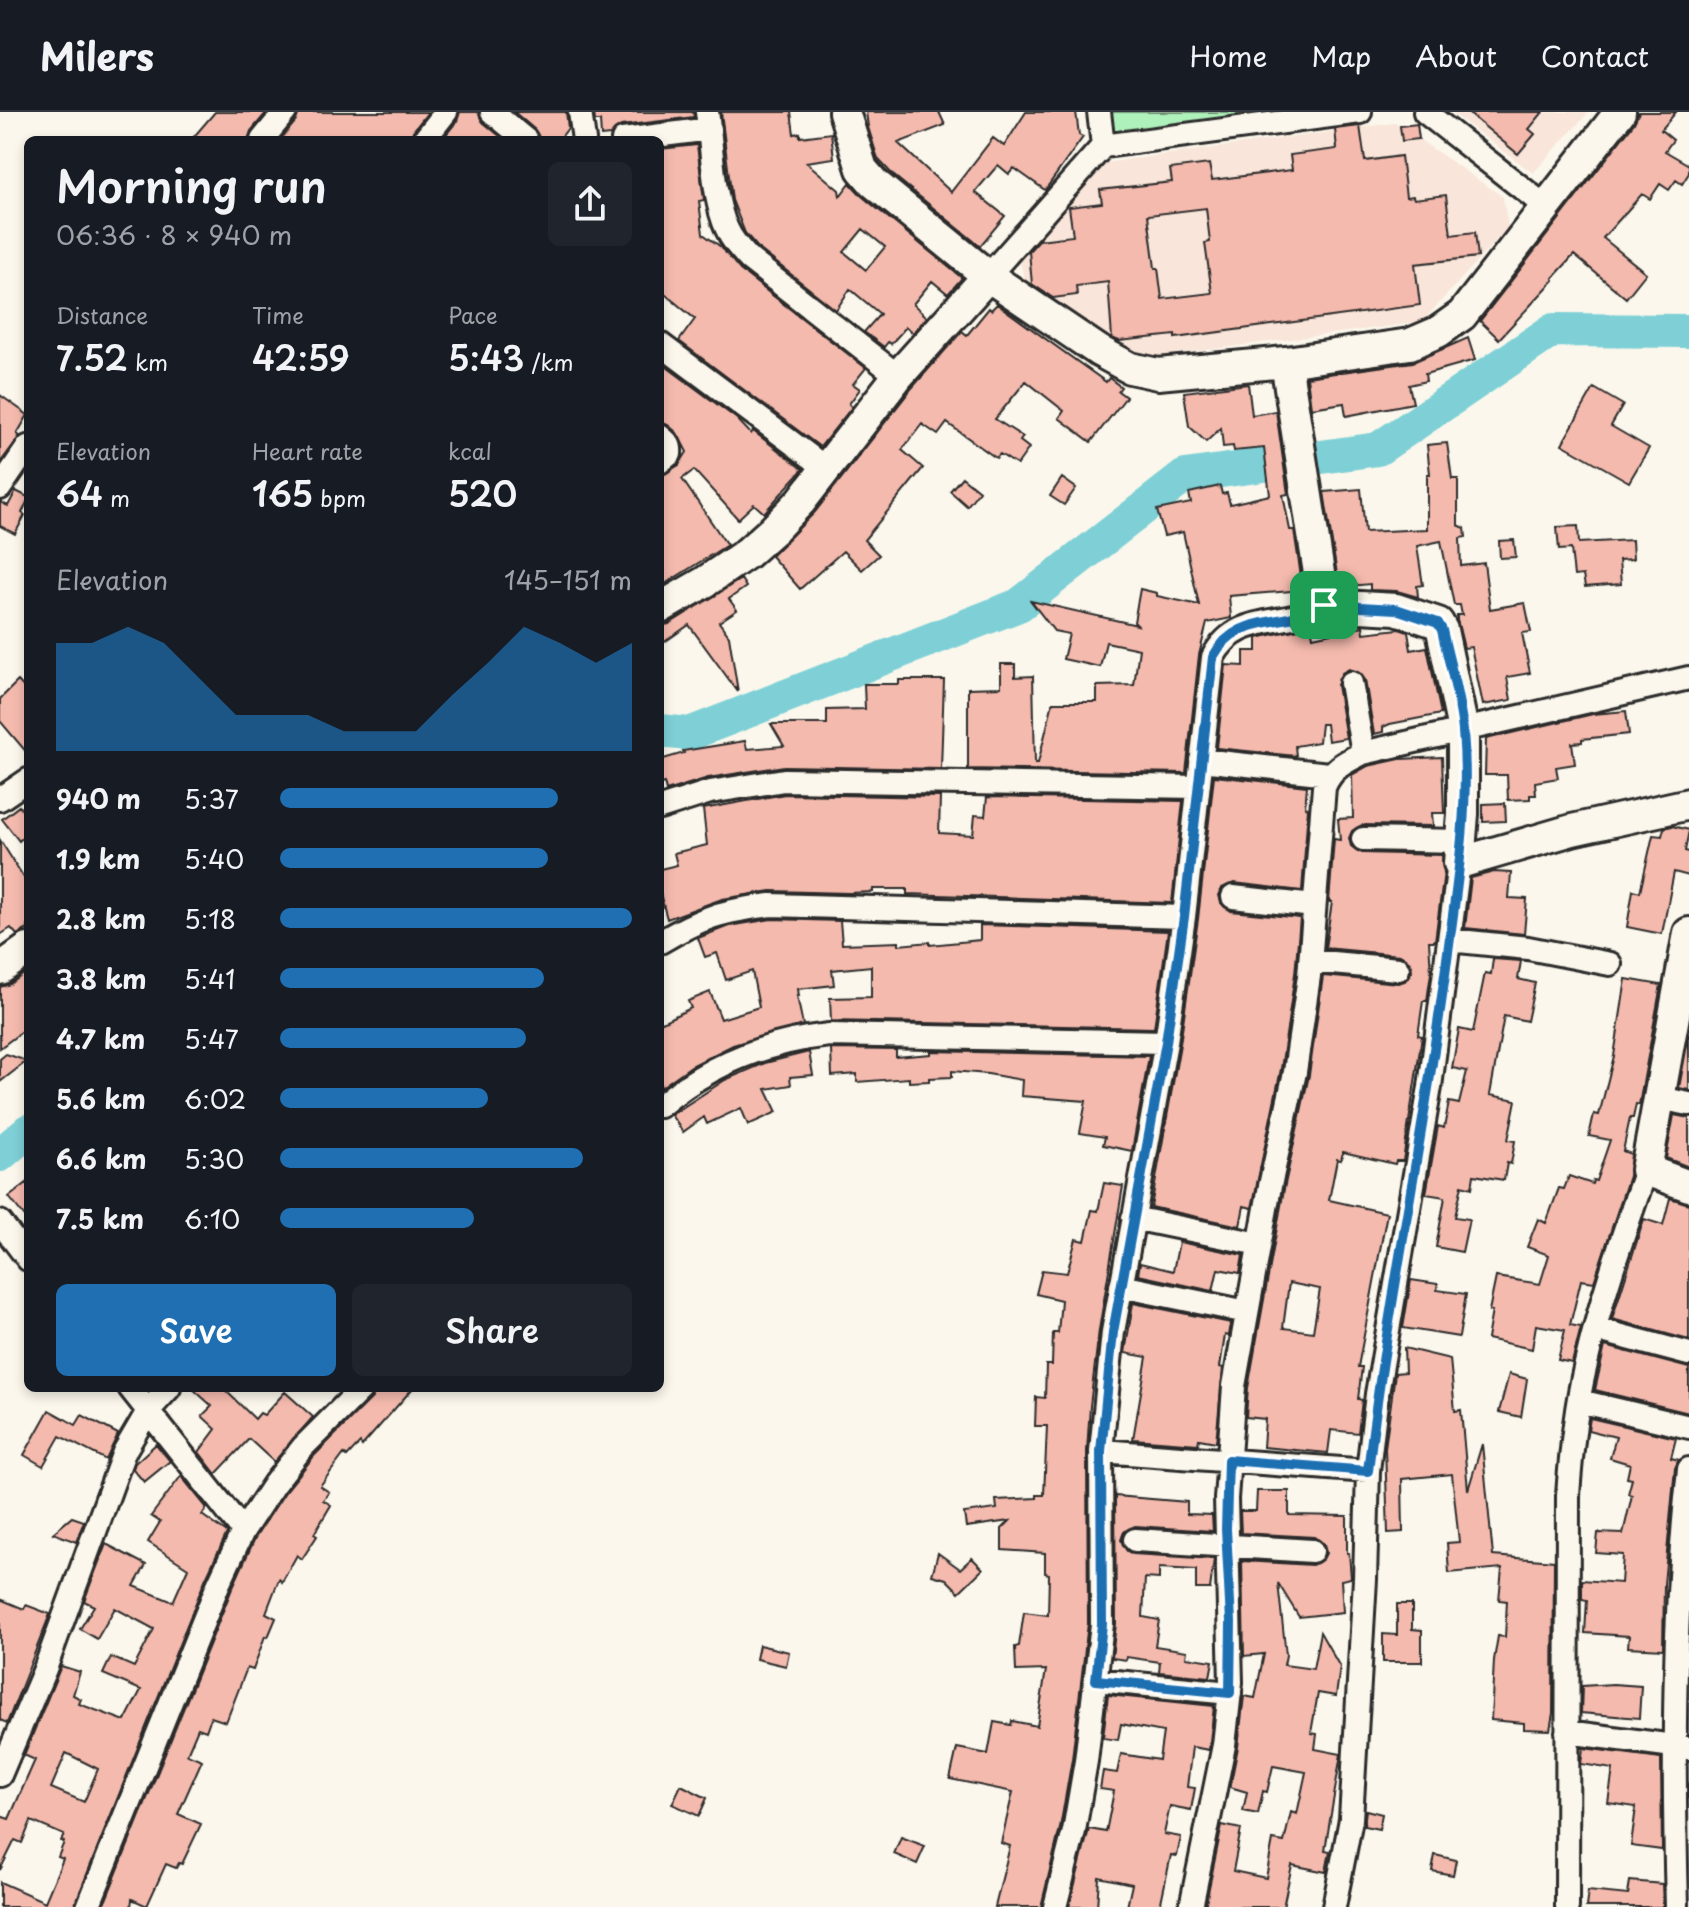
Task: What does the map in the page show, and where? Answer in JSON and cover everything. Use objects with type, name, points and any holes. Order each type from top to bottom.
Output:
[{"type":"street","points":[[265,136],[285,112]]},
{"type":"street","points":[[427,136],[446,112]]},
{"type":"street","points":[[492,112],[521,136]]},
{"type":"street","points":[[580,112],[583,136]]},
{"type":"street","points":[[844,112],[862,169],[874,183],[988,276],[1099,351],[1130,368],[1158,374],[1286,362],[1410,344],[1438,332],[1462,315],[1620,112]]},
{"type":"street","points":[[1099,112],[1103,146]]},
{"type":"street","points":[[664,606],[746,554],[801,501],[898,376],[1103,146],[1360,112]]},
{"type":"street","points":[[1425,112],[1546,207]]},
{"type":"street","points":[[641,136],[708,121],[720,208],[725,227],[734,242],[749,259],[898,376]]},
{"type":"street","points":[[664,347],[827,469]]},
{"type":"street","points":[[1286,362],[1324,605]]},
{"type":"street","points":[[664,439],[671,449],[664,459]]},
{"type":"street","points":[[0,488],[24,453]]},
{"type":"street","points":[[1055,1907],[1074,1831],[1102,1624],[1101,1451],[1113,1332],[1166,1042],[1184,917],[1213,657],[1221,642],[1234,633],[1254,624],[1303,615],[1324,605],[1396,609],[1438,623],[1463,730],[1460,852],[1449,940],[1430,1087],[1377,1394],[1368,1471],[1365,1591],[1351,1819],[1334,1907]]},
{"type":"street","points":[[1191,1907],[1224,1745],[1230,1693],[1228,1460],[1234,1386],[1259,1244],[1295,1072],[1310,961],[1324,787],[1329,774],[1343,762],[1363,753],[1681,680]]},
{"type":"street","points":[[1351,683],[1363,753]]},
{"type":"street","points":[[1201,760],[1329,774]]},
{"type":"street","points":[[664,807],[710,792],[784,780],[1198,787]]},
{"type":"street","points":[[0,799],[24,783]]},
{"type":"street","points":[[1363,839],[1460,852],[1689,804]]},
{"type":"street","points":[[1233,897],[1314,906]]},
{"type":"street","points":[[664,940],[697,921],[724,911],[771,905],[1184,917]]},
{"type":"street","points":[[1567,1907],[1568,1495],[1572,1441],[1595,1329],[1646,1170],[1689,933]]},
{"type":"street","points":[[1449,940],[1528,948],[1610,964]]},
{"type":"street","points":[[0,969],[24,952]]},
{"type":"street","points":[[1310,961],[1398,969]]},
{"type":"street","points":[[664,1103],[678,1091],[740,1057],[806,1037],[1166,1042]]},
{"type":"street","points":[[1659,1098],[1689,1104]]},
{"type":"street","points":[[1646,1170],[1689,1186]]},
{"type":"street","points":[[1133,1218],[1259,1244]]},
{"type":"street","points":[[0,1222],[24,1254]]},
{"type":"street","points":[[1121,1286],[1247,1312]]},
{"type":"street","points":[[1595,1329],[1689,1354]]},
{"type":"street","points":[[133,1392],[243,1531]]},
{"type":"street","points":[[0,1775],[45,1669],[124,1452],[148,1411],[165,1392]]},
{"type":"street","points":[[88,1907],[218,1585],[243,1531],[303,1447],[358,1392]]},
{"type":"street","points":[[1579,1401],[1689,1427]]},
{"type":"street","points":[[1101,1451],[1368,1471]]},
{"type":"street","points":[[1677,1907],[1683,1692],[1683,1531],[1689,1469]]},
{"type":"street","points":[[1135,1540],[1312,1551]]},
{"type":"street","points":[[1096,1680],[1230,1693]]},
{"type":"street","points":[[1567,1732],[1682,1747]]},
{"type":"shaded area","points":[[1451,112],[1589,112],[1533,173]]},
{"type":"shaded area","points":[[1395,123],[1503,197],[1508,227],[1422,322],[1137,359],[1026,284],[1019,258],[1104,163]]},
{"type":"green space","points":[[1110,112],[1297,112],[1113,137]]},
{"type":"building","points":[[215,112],[267,112],[249,136],[194,136]]},
{"type":"building","points":[[299,112],[428,112],[411,136],[283,136]]},
{"type":"building","points":[[460,112],[478,112],[483,122],[500,136],[445,136]]},
{"type":"building","points":[[514,112],[566,112],[568,128],[562,136],[538,136]]},
{"type":"building","points":[[594,112],[693,112],[694,117],[621,126],[610,135],[601,136],[600,121],[595,121]]},
{"type":"building","points":[[721,112],[791,112],[794,134],[800,133],[800,137],[831,133],[834,158],[806,162],[839,190],[840,196],[850,183],[962,278],[948,294],[932,281],[913,304],[927,317],[913,333],[906,327],[891,344],[888,342],[884,347],[864,332],[880,314],[850,289],[836,310],[759,249],[745,233],[732,200]],"holes":[[[863,229],[885,247],[866,270],[844,252]]]},
{"type":"building","points":[[866,112],[939,112],[945,125],[898,143],[951,192],[993,138],[1004,146],[1026,112],[1076,112],[1079,135],[1083,137],[1045,190],[1014,168],[1009,174],[998,165],[975,192],[1005,216],[980,246],[893,175],[878,159]]},
{"type":"building","points":[[1467,112],[1543,112],[1529,129],[1535,134],[1518,154]]},
{"type":"building","points":[[1639,112],[1676,112],[1661,130],[1673,140],[1665,151],[1689,165],[1689,173],[1682,184],[1676,180],[1669,190],[1660,184],[1650,199],[1642,194],[1603,238],[1646,273],[1626,298],[1574,255],[1499,339],[1480,321],[1634,123]]},
{"type":"building","points":[[1417,124],[1419,139],[1402,141],[1400,126]]},
{"type":"building","points":[[1360,126],[1365,161],[1401,156],[1406,197],[1446,195],[1451,235],[1475,232],[1478,257],[1415,264],[1420,305],[1175,338],[1175,335],[1119,341],[1112,338],[1108,282],[1076,286],[1077,295],[1053,298],[1032,284],[1029,251],[1039,240],[1073,236],[1069,207],[1102,203],[1100,190],[1172,182],[1170,169],[1209,164],[1212,180],[1292,170],[1290,155],[1337,149],[1335,129]],"holes":[[[1206,208],[1210,242],[1205,243],[1212,293],[1162,299],[1148,215]]]},
{"type":"building","points":[[697,145],[704,200],[699,201],[703,234],[721,247],[740,270],[866,368],[853,384],[860,389],[849,404],[852,407],[820,447],[679,341],[695,319],[664,293],[664,149]]},
{"type":"building","points":[[997,304],[1106,382],[1109,378],[1121,387],[1118,391],[1126,397],[1091,442],[1059,418],[1064,411],[1026,381],[995,419],[1023,437],[1020,441],[1029,448],[1017,465],[1000,454],[996,458],[947,423],[938,435],[922,424],[902,450],[923,468],[864,540],[879,555],[862,570],[843,551],[800,589],[771,556],[815,512],[912,388],[962,331],[967,335],[989,308],[991,310]]},
{"type":"building","points":[[1468,338],[1475,360],[1425,374],[1426,381],[1409,385],[1413,403],[1346,416],[1344,403],[1311,408],[1307,377],[1413,362]]},
{"type":"building","points":[[664,365],[737,419],[751,434],[753,431],[803,469],[764,513],[754,504],[738,519],[694,470],[682,479],[727,545],[664,584],[664,474],[679,465],[687,452],[677,433],[664,424]]},
{"type":"building","points":[[1248,384],[1252,415],[1276,411],[1288,494],[1283,495],[1290,530],[1294,530],[1303,590],[1229,596],[1231,618],[1207,623],[1199,655],[1186,773],[968,769],[968,688],[1001,687],[1001,664],[1015,664],[1015,677],[1033,676],[1035,763],[1038,763],[1053,702],[1097,702],[1097,686],[1134,685],[1139,649],[1106,642],[1100,667],[1063,659],[1069,634],[1054,631],[1031,601],[1137,625],[1134,622],[1140,589],[1199,605],[1183,532],[1164,536],[1157,510],[1191,503],[1189,493],[1220,486],[1222,494],[1227,493],[1230,504],[1270,495],[1264,448],[1234,451],[1233,446],[1223,447],[1221,428],[1206,442],[1189,426],[1184,392]]},
{"type":"building","points":[[1594,388],[1623,405],[1611,426],[1649,448],[1629,482],[1562,444]]},
{"type":"building","points":[[0,395],[24,412],[24,422],[17,434],[20,436],[0,463]]},
{"type":"building","points":[[1447,443],[1452,479],[1458,479],[1458,525],[1465,528],[1466,537],[1460,538],[1461,566],[1484,563],[1490,609],[1525,603],[1531,632],[1522,633],[1530,673],[1507,677],[1511,700],[1483,705],[1471,647],[1464,648],[1457,620],[1457,615],[1462,615],[1460,605],[1454,605],[1441,541],[1417,546],[1423,585],[1417,586],[1418,597],[1397,591],[1370,590],[1370,584],[1339,587],[1324,492],[1361,489],[1365,532],[1427,529],[1427,474],[1430,474],[1427,445]]},
{"type":"building","points":[[962,477],[979,491],[967,506],[950,491]]},
{"type":"building","points":[[1062,478],[1076,488],[1064,505],[1050,496]]},
{"type":"building","points":[[16,491],[24,495],[24,517],[15,534],[0,526],[0,502],[8,506]]},
{"type":"building","points":[[1578,526],[1579,543],[1632,540],[1633,559],[1619,560],[1621,584],[1585,587],[1583,575],[1574,576],[1571,549],[1559,550],[1557,527]]},
{"type":"building","points":[[1514,540],[1516,557],[1500,558],[1499,541]]},
{"type":"building","points":[[741,579],[746,587],[729,599],[737,610],[719,622],[729,636],[738,692],[689,625],[664,642],[664,625]]},
{"type":"building","points":[[1311,626],[1313,637],[1363,626],[1364,633],[1399,629],[1408,632],[1411,650],[1427,647],[1441,714],[1390,724],[1383,727],[1383,732],[1374,734],[1365,680],[1361,674],[1349,669],[1342,673],[1337,685],[1346,738],[1328,741],[1326,724],[1321,724],[1319,742],[1295,746],[1296,756],[1217,748],[1226,665],[1244,666],[1244,651],[1257,651],[1257,638]]},
{"type":"building","points":[[899,680],[944,680],[941,769],[784,766],[708,778],[666,791],[664,759],[683,751],[745,741],[747,749],[784,746],[771,724],[827,724],[827,710],[865,709],[864,684],[899,684]]},
{"type":"building","points":[[18,681],[24,688],[24,749],[0,721],[0,699]]},
{"type":"building","points":[[1626,711],[1629,734],[1572,743],[1575,764],[1556,767],[1558,778],[1535,782],[1536,795],[1530,795],[1530,799],[1508,800],[1507,775],[1485,775],[1486,739],[1593,714]]},
{"type":"building","points":[[1442,757],[1444,813],[1432,813],[1433,826],[1362,825],[1352,831],[1349,838],[1351,846],[1362,853],[1442,855],[1444,872],[1435,941],[1429,941],[1431,973],[1427,1001],[1423,1001],[1418,1035],[1422,1036],[1403,1161],[1396,1161],[1395,1164],[1343,1152],[1341,1160],[1337,1159],[1329,1200],[1387,1213],[1358,1367],[1362,1367],[1358,1399],[1362,1400],[1358,1433],[1331,1430],[1328,1453],[1263,1447],[1265,1419],[1246,1417],[1248,1388],[1284,1189],[1309,1075],[1323,976],[1398,983],[1405,981],[1412,971],[1410,962],[1400,955],[1325,948],[1332,902],[1329,902],[1334,839],[1340,840],[1338,819],[1353,818],[1352,775],[1368,766],[1400,759]],"holes":[[[1289,1283],[1320,1289],[1313,1332],[1283,1328]]]},
{"type":"building","points":[[1214,776],[1307,786],[1302,891],[1234,883],[1222,888],[1219,895],[1221,903],[1231,911],[1300,918],[1281,1069],[1252,1208],[1244,1206],[1240,1226],[1151,1207],[1180,1044]]},
{"type":"building","points":[[785,794],[940,797],[939,833],[973,835],[975,815],[985,816],[987,797],[1183,801],[1172,903],[907,894],[907,889],[849,893],[771,891],[722,899],[667,919],[664,868],[677,865],[674,853],[707,845],[703,809]]},
{"type":"building","points":[[1505,803],[1506,821],[1483,822],[1483,804]]},
{"type":"building","points":[[19,806],[24,812],[24,837],[19,841],[2,819]]},
{"type":"building","points":[[1672,826],[1689,830],[1685,851],[1689,852],[1689,876],[1674,872],[1662,934],[1627,927],[1633,890],[1640,892],[1653,835],[1662,836],[1664,828]]},
{"type":"building","points":[[0,840],[24,878],[24,931],[17,935],[11,928],[0,935]]},
{"type":"building","points":[[1494,872],[1511,873],[1509,898],[1527,899],[1524,934],[1465,928],[1471,878]]},
{"type":"building","points":[[772,919],[840,921],[842,944],[899,942],[899,945],[980,940],[980,925],[1168,931],[1154,1028],[831,1021],[830,998],[871,997],[871,966],[832,970],[834,985],[798,989],[803,1025],[733,1045],[691,1066],[664,1085],[664,1021],[691,1008],[688,1001],[710,992],[721,1019],[759,1007],[752,971],[726,980],[717,953],[705,957],[698,938],[729,926]]},
{"type":"building","points":[[1493,959],[1521,961],[1518,979],[1535,983],[1527,1021],[1504,1016],[1490,1095],[1516,1100],[1508,1140],[1515,1141],[1511,1164],[1507,1163],[1504,1180],[1474,1175],[1472,1188],[1462,1185],[1455,1217],[1469,1219],[1462,1252],[1436,1247],[1445,1197],[1426,1194],[1438,1126],[1444,1128],[1449,1102],[1459,1104],[1467,1071],[1452,1068],[1459,1029],[1473,1032],[1485,973],[1491,974]]},
{"type":"building","points":[[24,974],[24,1030],[0,1048],[0,987]]},
{"type":"building","points":[[1626,979],[1661,985],[1639,1105],[1636,1104],[1633,1118],[1630,1118],[1623,1151],[1631,1154],[1629,1176],[1594,1282],[1581,1280],[1570,1325],[1581,1327],[1572,1363],[1558,1360],[1565,1330],[1536,1325],[1532,1349],[1487,1339],[1492,1311],[1489,1311],[1496,1277],[1540,1284],[1549,1255],[1527,1247],[1538,1219],[1546,1223],[1559,1188],[1564,1189],[1569,1176],[1592,1184],[1593,1180],[1596,1181],[1610,1140],[1589,1136],[1594,1114],[1599,1115],[1614,1056]]},
{"type":"building","points":[[1689,1034],[1689,1090],[1679,1088]]},
{"type":"building","points":[[831,1049],[896,1050],[896,1057],[931,1054],[931,1051],[1149,1056],[1132,1151],[1103,1145],[1105,1137],[1080,1133],[1086,1101],[1021,1096],[1022,1080],[952,1071],[952,1077],[929,1078],[929,1081],[909,1082],[909,1078],[857,1082],[857,1074],[832,1076]]},
{"type":"building","points":[[809,1052],[813,1075],[790,1077],[791,1085],[766,1089],[777,1112],[748,1125],[741,1108],[707,1124],[704,1117],[683,1132],[671,1115],[725,1080],[765,1063]]},
{"type":"building","points":[[6,1054],[24,1060],[24,1063],[0,1082],[0,1059]]},
{"type":"building","points":[[1674,1115],[1689,1118],[1689,1167],[1666,1158]]},
{"type":"building","points":[[1104,1183],[1123,1186],[1090,1406],[1087,1451],[1088,1623],[1072,1759],[1060,1828],[1041,1907],[995,1907],[1010,1846],[1001,1843],[1013,1792],[950,1779],[957,1748],[988,1754],[994,1722],[1011,1725],[1012,1721],[1037,1726],[1046,1670],[1016,1671],[1015,1647],[1019,1646],[1024,1612],[1048,1615],[1049,1574],[1045,1573],[1045,1553],[1002,1550],[1002,1529],[1010,1521],[966,1527],[964,1513],[997,1509],[996,1500],[1044,1495],[1047,1426],[1035,1426],[1036,1397],[1045,1398],[1046,1365],[1052,1365],[1053,1333],[1058,1333],[1061,1300],[1036,1294],[1042,1270],[1067,1273],[1076,1239],[1085,1241],[1092,1210],[1098,1211]]},
{"type":"building","points":[[24,1185],[24,1216],[9,1197]]},
{"type":"building","points":[[1670,1198],[1689,1204],[1689,1340],[1612,1319],[1644,1219],[1663,1225]]},
{"type":"building","points":[[1179,1242],[1243,1255],[1240,1273],[1218,1269],[1213,1291],[1138,1275],[1140,1263],[1173,1271]]},
{"type":"building","points":[[1411,1280],[1438,1284],[1437,1290],[1466,1294],[1459,1337],[1403,1328]]},
{"type":"building","points":[[1133,1303],[1231,1323],[1229,1336],[1225,1335],[1220,1367],[1223,1368],[1216,1442],[1199,1439],[1198,1444],[1133,1439],[1147,1357],[1125,1353]]},
{"type":"building","points":[[1605,1346],[1689,1368],[1689,1413],[1595,1390]]},
{"type":"building","points":[[1404,1348],[1450,1359],[1455,1411],[1461,1410],[1468,1490],[1482,1444],[1493,1556],[1554,1561],[1553,1713],[1550,1730],[1524,1729],[1524,1723],[1491,1720],[1498,1636],[1505,1637],[1507,1601],[1499,1600],[1502,1568],[1449,1573],[1447,1543],[1459,1542],[1452,1474],[1402,1479],[1403,1532],[1388,1533],[1385,1448],[1395,1373],[1405,1372]]},
{"type":"building","points":[[1509,1374],[1527,1379],[1521,1417],[1499,1412]]},
{"type":"building","points":[[196,1392],[227,1392],[255,1419],[260,1413],[264,1415],[285,1392],[313,1417],[274,1462],[249,1439],[216,1474],[199,1452],[216,1429],[202,1416],[212,1406]]},
{"type":"building","points":[[374,1392],[409,1392],[362,1446],[360,1443],[347,1457],[344,1454],[320,1486],[329,1492],[323,1500],[331,1505],[302,1559],[297,1555],[282,1582],[279,1579],[266,1613],[276,1618],[268,1637],[265,1636],[253,1670],[247,1668],[226,1722],[211,1717],[206,1731],[198,1728],[187,1754],[202,1760],[178,1814],[201,1824],[182,1864],[179,1863],[176,1868],[166,1864],[147,1906],[132,1899],[131,1907],[103,1907],[255,1538],[285,1492],[314,1456]]},
{"type":"building","points":[[49,1410],[76,1425],[82,1415],[118,1434],[106,1460],[60,1436],[43,1466],[24,1455]]},
{"type":"building","points":[[1590,1418],[1676,1438],[1671,1458],[1679,1460],[1675,1468],[1664,1584],[1663,1649],[1628,1647],[1629,1636],[1585,1633],[1587,1600],[1582,1599],[1582,1580],[1621,1583],[1623,1555],[1596,1553],[1598,1533],[1623,1534],[1632,1495],[1628,1494],[1632,1479],[1627,1478],[1630,1464],[1610,1458],[1616,1437],[1588,1430]]},
{"type":"building","points":[[156,1444],[170,1461],[144,1482],[133,1469],[135,1463]]},
{"type":"building","points":[[181,1476],[207,1508],[202,1515],[227,1533],[205,1580],[74,1907],[0,1907],[0,1882],[45,1902],[63,1859],[58,1857],[64,1835],[31,1821],[22,1843],[15,1840],[0,1870],[0,1816],[9,1819],[35,1760],[24,1755],[61,1666],[80,1672],[73,1695],[81,1699],[79,1704],[125,1721],[141,1690],[103,1674],[111,1657],[134,1667],[154,1629],[115,1608],[97,1639],[80,1629],[94,1606],[84,1601],[106,1544],[146,1565],[134,1586],[173,1602],[188,1568],[148,1542],[160,1522],[151,1516]],"holes":[[[66,1753],[98,1769],[84,1802],[51,1788]]]},
{"type":"building","points":[[1257,1491],[1289,1491],[1289,1515],[1347,1516],[1351,1578],[1341,1580],[1343,1612],[1299,1617],[1278,1583],[1286,1655],[1284,1665],[1313,1669],[1320,1632],[1340,1667],[1336,1696],[1318,1693],[1311,1733],[1317,1734],[1315,1749],[1341,1754],[1325,1850],[1330,1851],[1326,1872],[1292,1865],[1283,1907],[1205,1907],[1222,1825],[1241,1829],[1233,1871],[1266,1878],[1273,1840],[1284,1842],[1291,1812],[1297,1814],[1306,1772],[1273,1766],[1258,1814],[1243,1811],[1247,1792],[1230,1787],[1244,1696],[1255,1698],[1264,1654],[1244,1656],[1242,1561],[1312,1565],[1323,1559],[1326,1553],[1324,1544],[1314,1537],[1241,1533],[1240,1511],[1256,1511]]},
{"type":"building","points":[[1115,1496],[1187,1502],[1187,1514],[1212,1515],[1213,1531],[1135,1526],[1124,1532],[1121,1540],[1127,1551],[1133,1554],[1214,1559],[1210,1589],[1196,1589],[1196,1570],[1159,1568],[1159,1579],[1145,1578],[1143,1617],[1159,1620],[1155,1646],[1187,1651],[1186,1657],[1213,1661],[1210,1677],[1159,1672],[1160,1662],[1112,1658],[1116,1624]]},
{"type":"building","points":[[72,1517],[84,1521],[76,1542],[53,1533]]},
{"type":"building","points":[[938,1553],[960,1569],[972,1558],[983,1569],[959,1592],[946,1579],[932,1575]]},
{"type":"building","points":[[0,1599],[24,1609],[26,1605],[50,1614],[7,1723],[0,1720]]},
{"type":"building","points":[[1397,1604],[1412,1604],[1412,1629],[1422,1630],[1422,1662],[1383,1662],[1383,1634],[1397,1635]]},
{"type":"building","points":[[759,1645],[789,1652],[786,1666],[756,1659]]},
{"type":"building","points":[[1582,1686],[1641,1686],[1639,1718],[1581,1713]]},
{"type":"building","points":[[1108,1695],[1214,1706],[1209,1750],[1192,1747],[1187,1787],[1195,1788],[1191,1810],[1170,1806],[1164,1834],[1181,1837],[1177,1856],[1171,1855],[1160,1907],[1127,1907],[1132,1884],[1099,1877],[1097,1907],[1069,1907],[1089,1829],[1106,1832],[1114,1791],[1100,1789],[1103,1771],[1117,1773],[1121,1754],[1159,1760],[1163,1732],[1121,1724],[1118,1740],[1103,1738]]},
{"type":"building","points":[[1583,1748],[1661,1758],[1662,1850],[1631,1846],[1636,1807],[1608,1803],[1613,1769],[1581,1764]]},
{"type":"building","points":[[681,1785],[707,1798],[699,1816],[672,1804]]},
{"type":"building","points":[[1366,1810],[1382,1814],[1379,1829],[1364,1826]]},
{"type":"building","points":[[901,1837],[925,1846],[917,1864],[894,1854]]},
{"type":"building","points":[[1435,1855],[1456,1860],[1453,1875],[1432,1871]]},
{"type":"building","points":[[1630,1881],[1662,1884],[1663,1907],[1586,1907],[1588,1891],[1628,1895]]},
{"type":"waterway","points":[[664,731],[689,734],[1019,605],[1185,476],[1378,449],[1553,330],[1689,331]]},
{"type":"waterway","points":[[0,1155],[24,1134]]},
{"type":"route","points":[[1324,605],[1396,609],[1438,623],[1463,730],[1463,814],[1459,863],[1430,1087],[1377,1394],[1368,1471],[1228,1460],[1226,1529],[1231,1622],[1230,1693],[1096,1680],[1102,1624],[1101,1451],[1113,1332],[1166,1042],[1184,917],[1213,657],[1221,642],[1234,633],[1254,624],[1303,615],[1324,605]]}]
